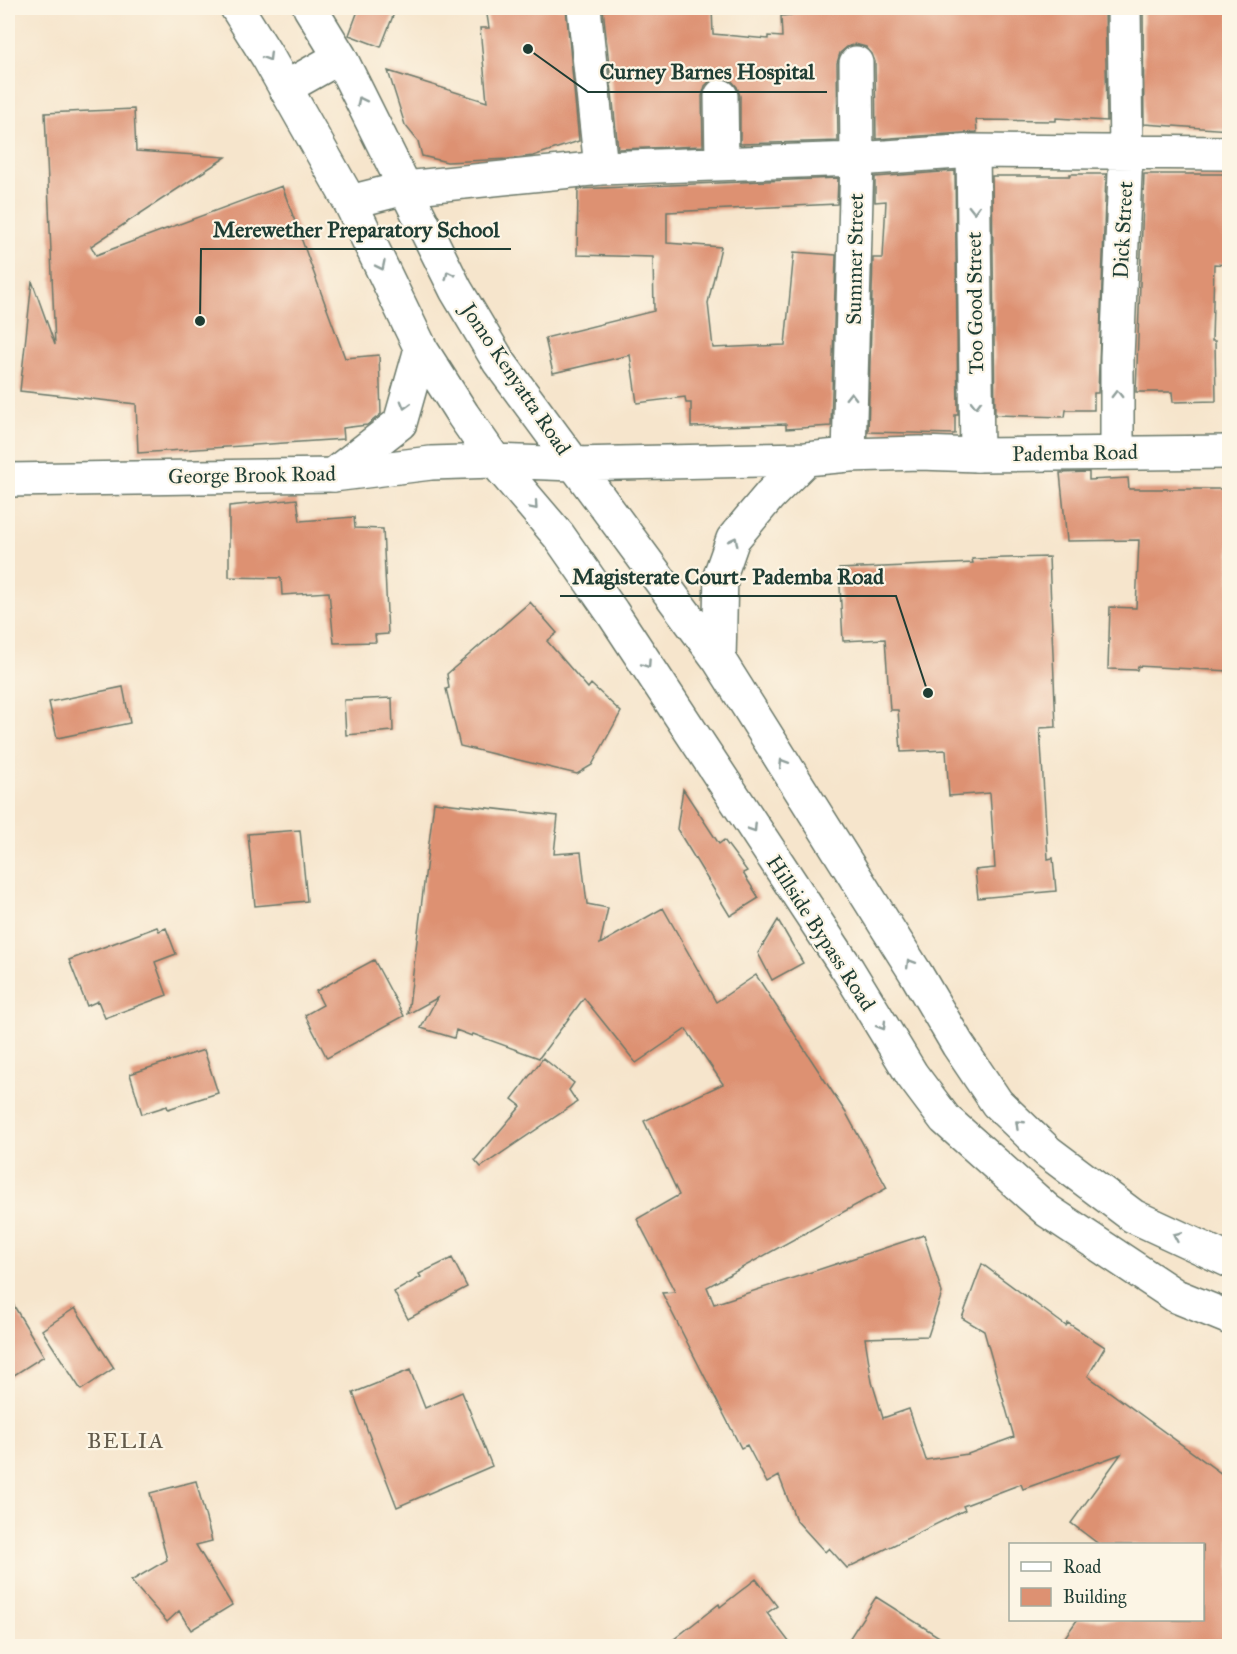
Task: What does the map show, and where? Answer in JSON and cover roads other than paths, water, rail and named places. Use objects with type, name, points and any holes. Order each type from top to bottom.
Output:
[{"type":"main road","points":[[237,8],[350,202],[421,349],[495,461]]},
{"type":"main road","name":"Jomo Kenyatta Road","points":[[310,8],[340,57],[456,290],[499,362],[573,464]]},
{"type":"main road","points":[[584,8],[601,168]]},
{"type":"main road","name":"Dick Street","points":[[1118,452],[1117,357],[1126,151],[1124,8]]},
{"type":"main road","points":[[285,88],[340,57]]},
{"type":"main road","name":"Summer Street","points":[[849,455],[857,159],[856,63]]},
{"type":"main road","points":[[721,96],[722,163]]},
{"type":"main road","points":[[350,202],[405,188],[601,168],[857,159],[973,151],[1230,153]]},
{"type":"main road","name":"Too Good Street","points":[[973,151],[977,455]]},
{"type":"main road","points":[[333,475],[400,423],[421,349]]},
{"type":"main road","name":"Pademba Road","points":[[920,453],[977,455],[1230,452]]},
{"type":"main road","name":"Jomo Kenyatta Road","points":[[495,461],[573,464],[806,459],[920,453]]},
{"type":"main road","points":[[719,660],[721,573],[733,539],[770,495],[806,459]]},
{"type":"main road","name":"George Brook Road","points":[[8,480],[333,475],[431,463],[495,461]]},
{"type":"main road","name":"Hillside Bypass Road","points":[[495,461],[559,536],[612,612],[848,970],[912,1075],[945,1119],[1048,1212],[1176,1296],[1230,1318]]},
{"type":"main road","points":[[573,464],[719,660],[915,972],[958,1045],[997,1103],[1048,1152],[1133,1216],[1230,1261]]},
{"type":"place","name":"Curney Barnes Hospital","points":[[528,49]]},
{"type":"place","name":"Merewether Preparatory School","points":[[200,321]]},
{"type":"place","name":"Magisterate Court- Pademba Road","points":[[928,693]]},
{"type":"district","name":"BELIA","points":[[126,1440]]}]
